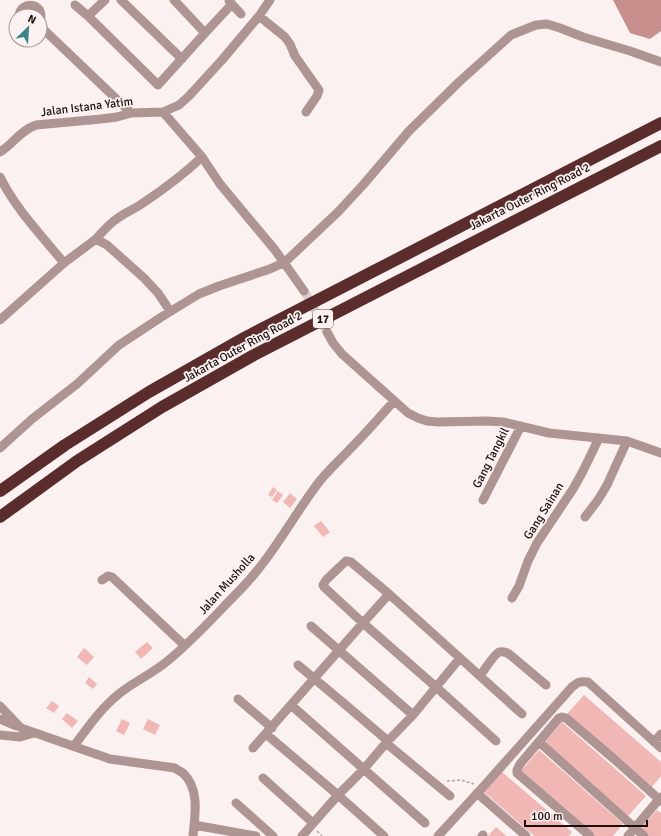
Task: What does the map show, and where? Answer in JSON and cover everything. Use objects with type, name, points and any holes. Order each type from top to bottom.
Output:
[{"type":"highway","name":"Jakarta Outer Ring Road 2","points":[[0,491],[65,446],[149,392],[244,338],[661,123]]},
{"type":"highway","name":"Jakarta Outer Ring Road 2","points":[[0,517],[76,461],[162,407],[254,355],[661,146]]},
{"type":"street","points":[[88,16],[105,0]]},
{"type":"street","points":[[121,0],[182,59]]},
{"type":"street","points":[[270,0],[259,16],[222,60],[189,96],[179,105],[163,112],[202,158],[220,184],[275,250],[304,291]]},
{"type":"street","points":[[179,1],[205,33]]},
{"type":"street","points":[[75,5],[158,85],[205,33],[230,2],[241,14]]},
{"type":"street","points":[[22,8],[27,4],[39,3]]},
{"type":"street","points":[[259,16],[285,37],[295,56],[319,90],[317,96],[306,112]]},
{"type":"street","points":[[0,448],[32,419],[77,384],[120,345],[170,311],[199,294],[265,271],[284,262],[338,212],[409,131],[459,82],[511,35],[536,25],[547,24],[661,62]]},
{"type":"street","points":[[48,34],[130,113]]},
{"type":"street","name":"Jalan Istana Yatim","points":[[0,152],[25,130],[36,125],[117,117],[130,113],[163,112]]},
{"type":"street","points":[[0,320],[64,263],[96,239],[119,217],[166,188],[202,158]]},
{"type":"street","points":[[0,177],[4,186],[21,210],[64,263]]},
{"type":"street","points":[[96,239],[107,245],[144,278],[158,293],[170,311]]},
{"type":"street","points":[[326,332],[342,354],[408,413],[418,418],[438,422],[503,422],[549,433],[627,441],[661,453]]},
{"type":"street","name":"Jalan Musholla","points":[[74,746],[90,724],[107,705],[120,693],[165,663],[184,646],[245,584],[289,527],[316,485],[352,448],[394,401]]},
{"type":"street","name":"Gang Tangkil","points":[[483,500],[521,426]]},
{"type":"street","name":"Gang Sainan","points":[[512,598],[519,586],[528,560],[537,543],[573,489],[599,438]]},
{"type":"street","points":[[585,517],[607,485],[627,441]]},
{"type":"street","points":[[496,741],[324,587],[323,585],[326,580],[345,561],[351,562],[389,594],[522,714]]},
{"type":"street","points":[[102,580],[108,576],[112,577],[184,646]]},
{"type":"street","points":[[253,748],[389,594]]},
{"type":"street","points":[[311,626],[413,715]]},
{"type":"street","points":[[480,676],[497,654],[504,651],[546,685]]},
{"type":"street","points":[[302,836],[413,715],[460,658]]},
{"type":"street","points":[[298,666],[315,678],[450,796]]},
{"type":"street","points":[[438,836],[578,682],[588,682],[657,745],[661,734]]},
{"type":"street","points":[[238,699],[269,731],[384,836]]},
{"type":"street","points":[[291,705],[425,823]]},
{"type":"street","points":[[0,706],[21,728]]},
{"type":"street","points":[[588,835],[517,773],[518,768],[559,718],[562,717],[565,717],[660,799],[628,836]]},
{"type":"street","points":[[0,719],[34,733],[110,759],[175,768],[183,773],[188,779],[196,799],[193,836]]},
{"type":"street","points":[[0,735],[20,737],[34,733]]},
{"type":"street","points":[[539,742],[644,836]]},
{"type":"street","points":[[263,778],[313,823]]},
{"type":"street","points":[[480,790],[526,836]]},
{"type":"street","points":[[236,803],[273,836]]},
{"type":"street","points":[[194,825],[220,833],[256,836]]},
{"type":"path","points":[[435,783],[461,780],[480,790]]},
{"type":"shaded area","points":[[613,0],[661,0],[661,31],[650,39],[630,33]]},
{"type":"building","points":[[273,487],[277,490],[272,497],[268,495]]},
{"type":"building","points":[[278,491],[283,495],[277,503],[272,500]]},
{"type":"building","points":[[290,493],[297,499],[290,508],[283,502]]},
{"type":"building","points":[[321,521],[330,532],[323,537],[314,526]]},
{"type":"building","points":[[147,642],[153,648],[141,659],[135,652]]},
{"type":"building","points":[[84,648],[94,657],[87,665],[77,657]]},
{"type":"building","points":[[89,677],[97,684],[93,689],[85,683]]},
{"type":"building","points":[[584,695],[661,762],[661,776],[650,789],[566,715]]},
{"type":"building","points":[[52,701],[59,706],[54,713],[46,708]]},
{"type":"building","points":[[67,713],[78,721],[72,728],[62,719]]},
{"type":"building","points":[[122,719],[130,723],[124,735],[116,731]]},
{"type":"building","points":[[148,719],[160,725],[155,735],[143,729]]},
{"type":"building","points":[[562,722],[646,796],[628,816],[544,743]]},
{"type":"building","points":[[539,750],[623,824],[613,836],[595,836],[521,771]]},
{"type":"building","points":[[501,771],[572,832],[569,836],[534,836],[483,791]]},
{"type":"building","points":[[657,810],[661,813],[661,836],[646,836],[639,830]]},
{"type":"building","points":[[496,827],[502,832],[506,836],[488,836]]},
{"type":"tunnel","points":[[304,291],[327,332]]}]
